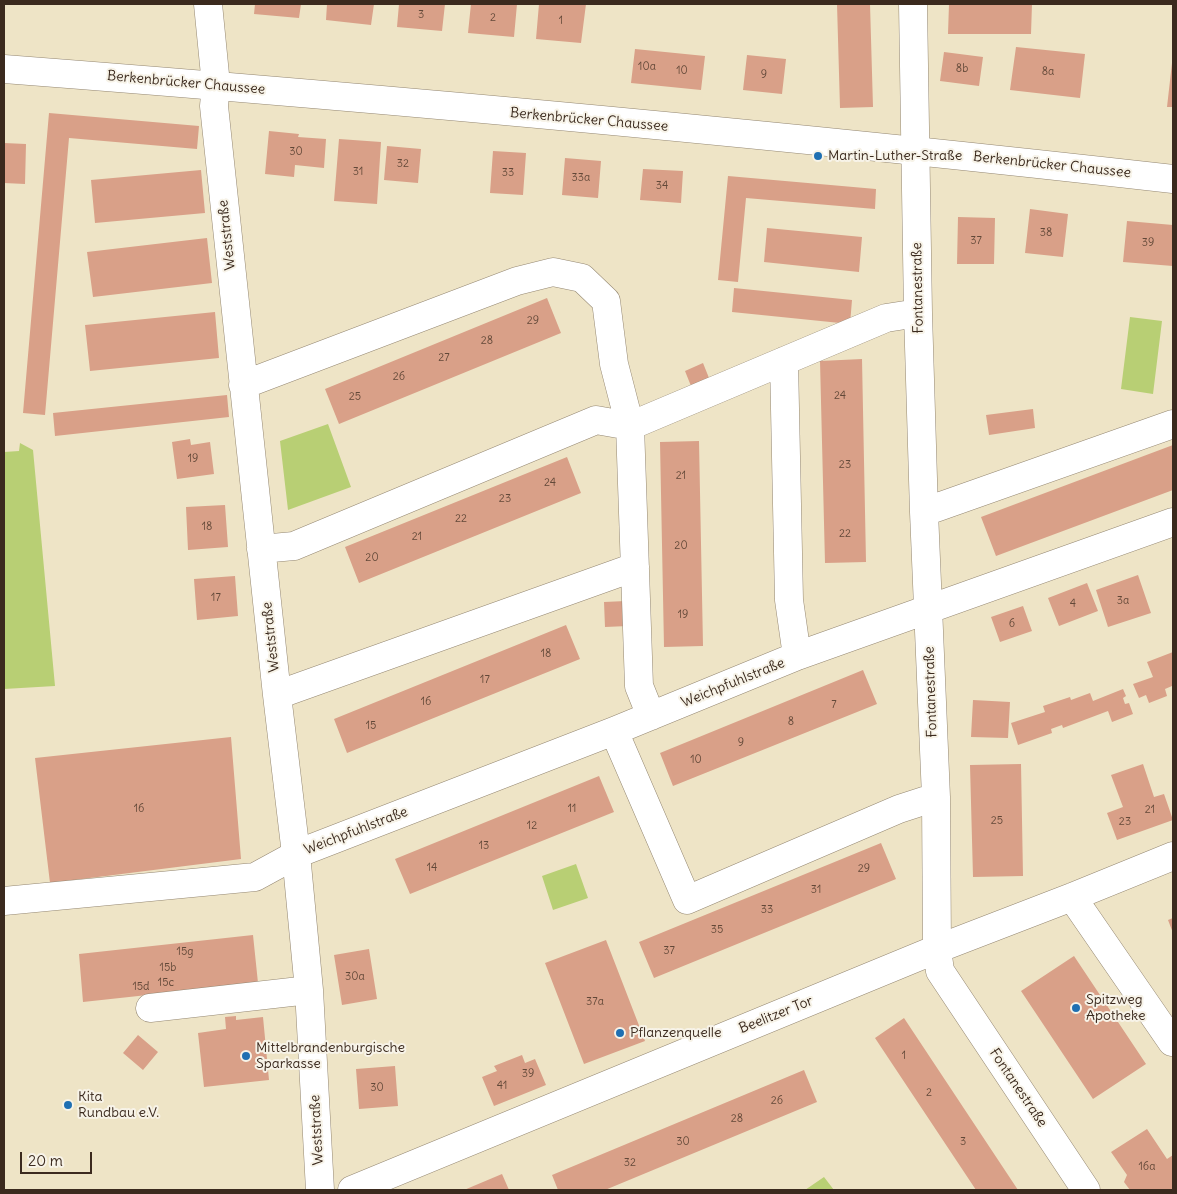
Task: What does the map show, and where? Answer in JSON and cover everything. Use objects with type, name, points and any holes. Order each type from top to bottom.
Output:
[{"type":"street","name":"Weststraße","points":[[208,4],[216,85],[214,106],[243,385],[296,854],[309,990],[320,1190]]},
{"type":"street","points":[[913,4],[916,150]]},
{"type":"street","name":"Berkenbrücker Chaussee","points":[[4,69],[216,85],[916,150],[1173,178]]},
{"type":"street","name":"Fontanestraße","points":[[916,150],[918,312],[936,797],[937,948],[940,971],[1086,1190]]},
{"type":"street","points":[[243,385],[516,281],[554,272],[582,278],[606,301],[614,364],[630,426],[639,686],[651,716]]},
{"type":"street","points":[[262,549],[294,546],[596,420],[630,426],[886,318],[918,312]]},
{"type":"street","points":[[784,361],[789,600],[798,656]]},
{"type":"street","points":[[924,512],[1173,424]]},
{"type":"street","name":"Weichpfuhlstraße","points":[[4,901],[255,878],[296,854],[614,731],[798,656],[1173,522]]},
{"type":"street","points":[[277,695],[635,567]]},
{"type":"street","points":[[614,731],[687,900],[899,809],[936,797]]},
{"type":"street","name":"Beelitzer Tor","points":[[352,1190],[937,948],[1072,897],[1173,856]]},
{"type":"street","points":[[1072,897],[1172,1042]]},
{"type":"street","points":[[150,1008],[309,990]]},
{"type":"green space","points":[[1130,317],[1162,321],[1153,394],[1121,389]]},
{"type":"green space","points":[[328,424],[351,487],[288,510],[280,441]]},
{"type":"green space","points":[[20,443],[33,450],[55,686],[4,689],[4,452],[19,451]]},
{"type":"green space","points":[[576,864],[588,898],[553,910],[542,876]]},
{"type":"green space","points":[[824,1177],[834,1190],[805,1190]]},
{"type":"building","points":[[255,4],[301,4],[299,18],[254,14]]},
{"type":"building","points":[[327,4],[374,4],[371,25],[326,20]]},
{"type":"building","points":[[399,4],[445,4],[442,31],[397,27]]},
{"type":"building","points":[[471,4],[517,4],[514,37],[468,33]]},
{"type":"building","points":[[539,4],[586,4],[581,43],[536,39]]},
{"type":"building","points":[[837,4],[870,4],[873,107],[840,108]]},
{"type":"building","points":[[949,4],[1032,4],[1031,34],[948,34]]},
{"type":"building","points":[[1016,47],[1085,54],[1080,98],[1010,90]]},
{"type":"building","points":[[635,49],[705,56],[701,90],[631,83]]},
{"type":"building","points":[[944,52],[983,57],[979,86],[940,81]]},
{"type":"building","points":[[747,55],[786,59],[782,94],[743,90]]},
{"type":"building","points":[[1172,63],[1173,107],[1167,107]]},
{"type":"building","points":[[49,113],[199,126],[197,149],[69,138],[45,415],[23,413]]},
{"type":"building","points":[[269,131],[299,134],[298,137],[326,139],[324,168],[295,165],[294,177],[265,174]]},
{"type":"building","points":[[339,139],[381,142],[377,204],[334,201]]},
{"type":"building","points":[[4,143],[26,144],[25,184],[4,183]]},
{"type":"building","points":[[387,146],[421,149],[418,183],[384,180]]},
{"type":"building","points":[[493,151],[526,153],[523,195],[490,193]]},
{"type":"building","points":[[565,158],[601,161],[598,198],[562,195]]},
{"type":"building","points":[[643,169],[683,171],[681,203],[640,200]]},
{"type":"building","points":[[201,170],[205,213],[95,223],[91,180]]},
{"type":"building","points":[[728,176],[876,189],[875,209],[746,198],[738,282],[718,280]]},
{"type":"building","points":[[1030,209],[1068,214],[1063,257],[1025,253]]},
{"type":"building","points":[[958,217],[995,218],[994,264],[957,264]]},
{"type":"building","points":[[1127,221],[1173,225],[1173,266],[1123,262]]},
{"type":"building","points":[[767,228],[862,237],[859,272],[764,262]]},
{"type":"building","points":[[207,238],[212,283],[93,297],[87,252]]},
{"type":"building","points":[[734,288],[852,300],[850,324],[732,312]]},
{"type":"building","points":[[547,298],[561,333],[339,424],[325,389]]},
{"type":"building","points":[[215,312],[219,358],[90,371],[85,325]]},
{"type":"building","points":[[862,359],[866,562],[825,563],[820,361]]},
{"type":"building","points":[[703,363],[709,378],[691,386],[685,371]]},
{"type":"building","points":[[227,395],[229,417],[55,436],[53,413]]},
{"type":"building","points":[[1033,409],[1035,428],[989,435],[986,415]]},
{"type":"building","points":[[190,439],[191,445],[210,442],[214,474],[177,479],[172,442]]},
{"type":"building","points":[[699,441],[703,646],[664,647],[660,442]]},
{"type":"building","points":[[1173,445],[1173,490],[996,556],[981,517]]},
{"type":"building","points":[[567,457],[581,493],[359,583],[345,547]]},
{"type":"building","points":[[225,505],[228,547],[188,550],[186,507]]},
{"type":"building","points":[[1138,575],[1151,613],[1108,627],[1096,590]]},
{"type":"building","points":[[235,576],[238,616],[197,620],[194,579]]},
{"type":"building","points":[[1087,583],[1098,611],[1059,626],[1048,598]]},
{"type":"building","points":[[626,601],[628,626],[605,627],[604,602]]},
{"type":"building","points":[[1023,606],[1032,631],[1000,642],[991,617]]},
{"type":"building","points":[[566,625],[580,659],[347,753],[334,719]]},
{"type":"building","points":[[1173,652],[1173,690],[1172,686],[1165,689],[1167,696],[1149,703],[1146,695],[1139,698],[1133,684],[1153,677],[1147,662]]},
{"type":"building","points":[[863,670],[877,704],[673,786],[660,753]]},
{"type":"building","points":[[1123,689],[1126,696],[1123,698],[1125,704],[1129,703],[1133,714],[1112,722],[1108,711],[1063,728],[1062,725],[1051,729],[1052,733],[1018,745],[1011,723],[1045,712],[1043,706],[1070,697],[1071,700],[1090,693],[1093,701]]},
{"type":"building","points":[[973,700],[1010,702],[1008,738],[971,737]]},
{"type":"building","points":[[231,737],[241,859],[50,883],[35,758]]},
{"type":"building","points":[[1021,764],[1023,876],[973,877],[970,765]]},
{"type":"building","points":[[1143,764],[1154,797],[1164,794],[1173,820],[1117,840],[1107,813],[1123,807],[1111,775]]},
{"type":"building","points":[[599,776],[614,812],[410,894],[395,859]]},
{"type":"building","points":[[881,843],[896,879],[654,978],[639,942]]},
{"type":"building","points":[[1173,918],[1173,933],[1168,920]]},
{"type":"building","points":[[253,935],[258,983],[83,1002],[79,954]]},
{"type":"building","points":[[606,940],[645,1041],[584,1064],[545,963]]},
{"type":"building","points":[[369,949],[377,999],[342,1005],[334,955]]},
{"type":"building","points":[[1074,956],[1146,1064],[1093,1099],[1021,991]]},
{"type":"building","points":[[236,1016],[236,1020],[263,1017],[269,1080],[204,1087],[198,1033],[226,1029],[225,1017]]},
{"type":"building","points":[[904,1018],[1018,1190],[976,1190],[875,1038]]},
{"type":"building","points":[[138,1035],[158,1052],[143,1070],[123,1053]]},
{"type":"building","points":[[522,1055],[525,1063],[535,1059],[546,1085],[494,1106],[482,1077],[497,1071],[494,1066]]},
{"type":"building","points":[[395,1066],[398,1106],[359,1109],[356,1069]]},
{"type":"building","points":[[804,1070],[817,1102],[605,1190],[558,1190],[552,1175]]},
{"type":"building","points":[[1147,1129],[1167,1159],[1173,1155],[1173,1190],[1130,1190],[1124,1182],[1127,1175],[1111,1152]]},
{"type":"building","points":[[502,1174],[509,1190],[464,1190]]},
{"type":"place","name":"Martin-Luther-Straße","points":[[818,156]]},
{"type":"place","name":"Spitzweg Apotheke","points":[[1076,1008]]},
{"type":"place","name":"Pflanzenquelle","points":[[620,1033]]},
{"type":"place","name":"Mittelbrandenburgische Sparkasse","points":[[246,1056]]},
{"type":"place","name":"Kita Rundbau e.V.","points":[[68,1105]]}]
